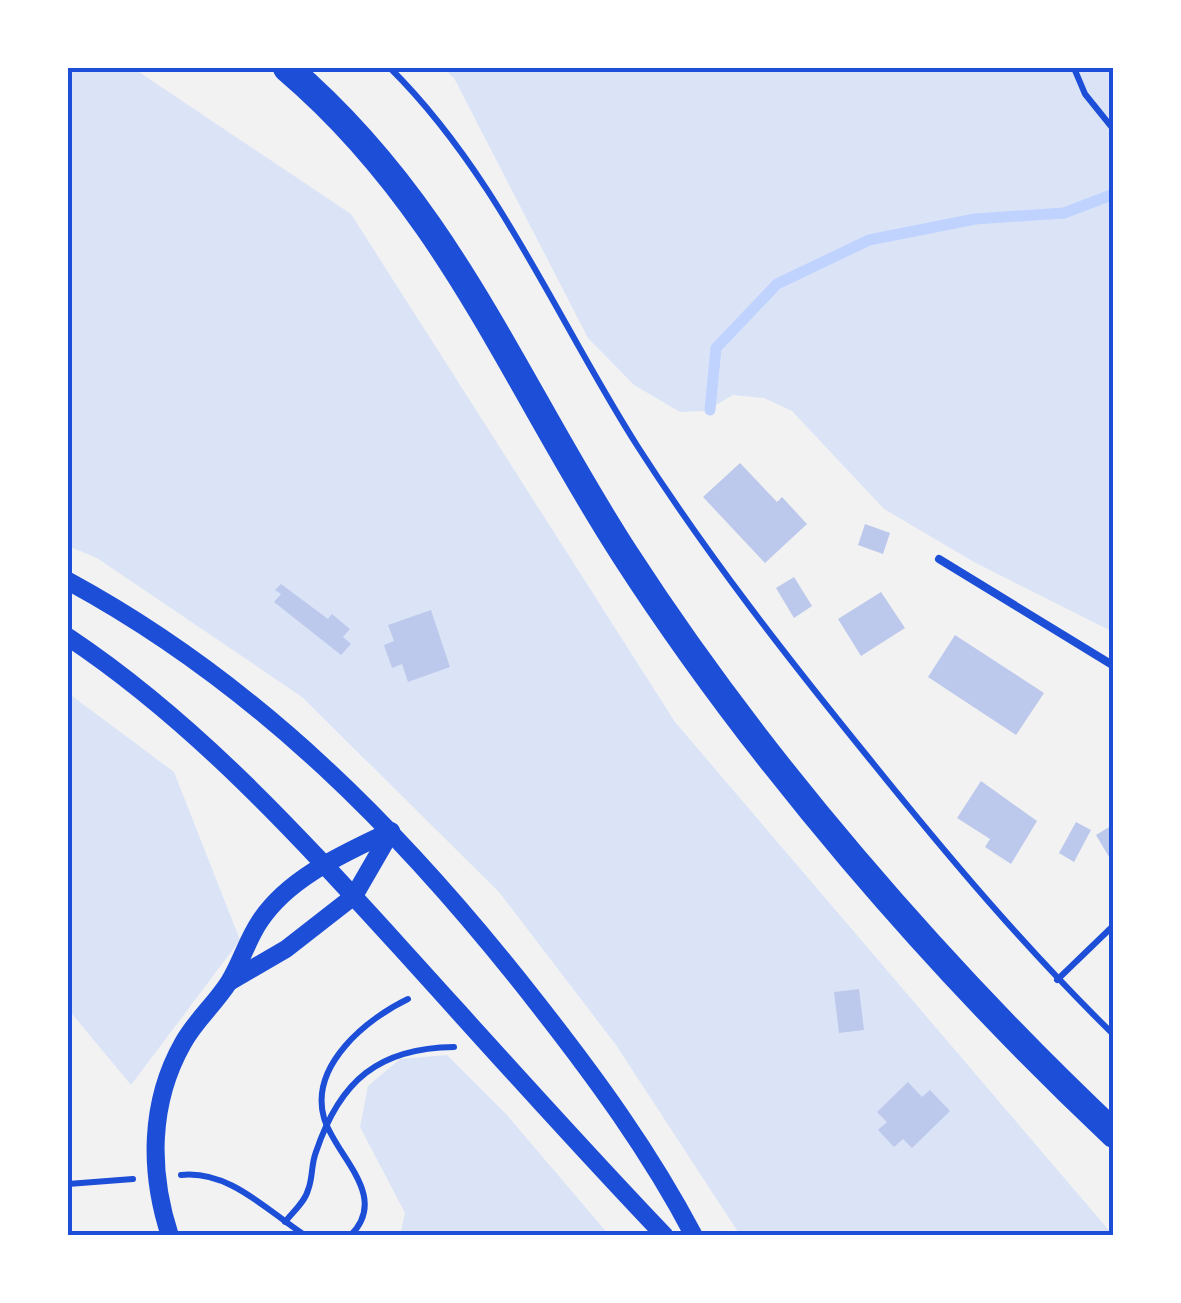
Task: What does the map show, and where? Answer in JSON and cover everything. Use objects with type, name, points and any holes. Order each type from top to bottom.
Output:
[{"type":"highway","points":[[287,68],[376,153],[434,228],[514,360],[595,506],[706,671],[876,881],[1031,1052],[1114,1134]]},
{"type":"street","points":[[68,581],[157,633],[248,698],[391,831],[508,966],[584,1064],[667,1184],[694,1236]]},
{"type":"street","points":[[68,637],[186,729],[323,863],[665,1236]]},
{"type":"street","points":[[170,1236],[154,1151],[162,1094],[182,1045],[229,982],[261,918],[323,863],[391,831]]},
{"type":"street","points":[[229,982],[286,949],[354,896],[391,831]]},
{"type":"lane","points":[[939,558],[1114,666]]},
{"type":"path","points":[[390,68],[433,112],[472,164],[636,443],[742,598],[918,819],[1057,980],[1114,1036]]},
{"type":"path","points":[[1074,68],[1085,94],[1114,130]]},
{"type":"path","points":[[1057,980],[1114,925]]},
{"type":"path","points":[[350,1236],[362,1222],[365,1198],[352,1164],[328,1128],[323,1092],[333,1065],[357,1032],[408,999]]},
{"type":"path","points":[[285,1222],[309,1190],[316,1151],[354,1081],[368,1068],[420,1047],[454,1047]]},
{"type":"path","points":[[68,1184],[82,1183]]},
{"type":"path","points":[[265,1208],[306,1236]]},
{"type":"shaded area","points":[[68,68],[133,68],[351,214],[675,722],[1113,1235],[740,1235],[616,1045],[499,892],[302,697],[97,558],[68,546]]},
{"type":"shaded area","points":[[443,68],[1113,68],[1113,632],[974,562],[884,509],[792,411],[764,398],[733,395],[706,411],[680,412],[634,385],[588,338],[454,78]]},
{"type":"shaded area","points":[[68,693],[174,772],[240,940],[131,1085],[68,1009]]},
{"type":"shaded area","points":[[447,1055],[507,1115],[609,1235],[400,1235],[405,1213],[360,1127],[368,1086],[400,1059]]},
{"type":"building","points":[[740,463],[777,502],[782,497],[807,524],[765,563],[703,497]]},
{"type":"building","points":[[865,524],[890,533],[883,554],[858,545]]},
{"type":"building","points":[[794,577],[812,606],[794,618],[776,588]]},
{"type":"building","points":[[281,584],[328,619],[332,614],[350,629],[343,637],[351,644],[341,655],[274,602],[281,594],[275,590]]},
{"type":"building","points":[[881,592],[905,628],[861,656],[838,619]]},
{"type":"building","points":[[431,610],[450,667],[408,682],[402,664],[392,668],[384,645],[394,641],[388,625]]},
{"type":"building","points":[[955,635],[1044,693],[1016,735],[928,677]]},
{"type":"building","points":[[981,781],[1037,821],[1011,864],[985,847],[990,839],[957,818]]},
{"type":"building","points":[[1076,822],[1091,830],[1074,862],[1059,853]]},
{"type":"building","points":[[1114,824],[1114,854],[1109,857],[1096,835]]},
{"type":"building","points":[[859,989],[864,1030],[839,1033],[834,992]]},
{"type":"building","points":[[908,1082],[922,1097],[930,1090],[950,1111],[912,1148],[903,1139],[894,1147],[878,1130],[887,1122],[877,1112]]},
{"type":"waterway","points":[[710,410],[716,348],[777,284],[869,240],[975,219],[1064,213],[1114,194]]}]
